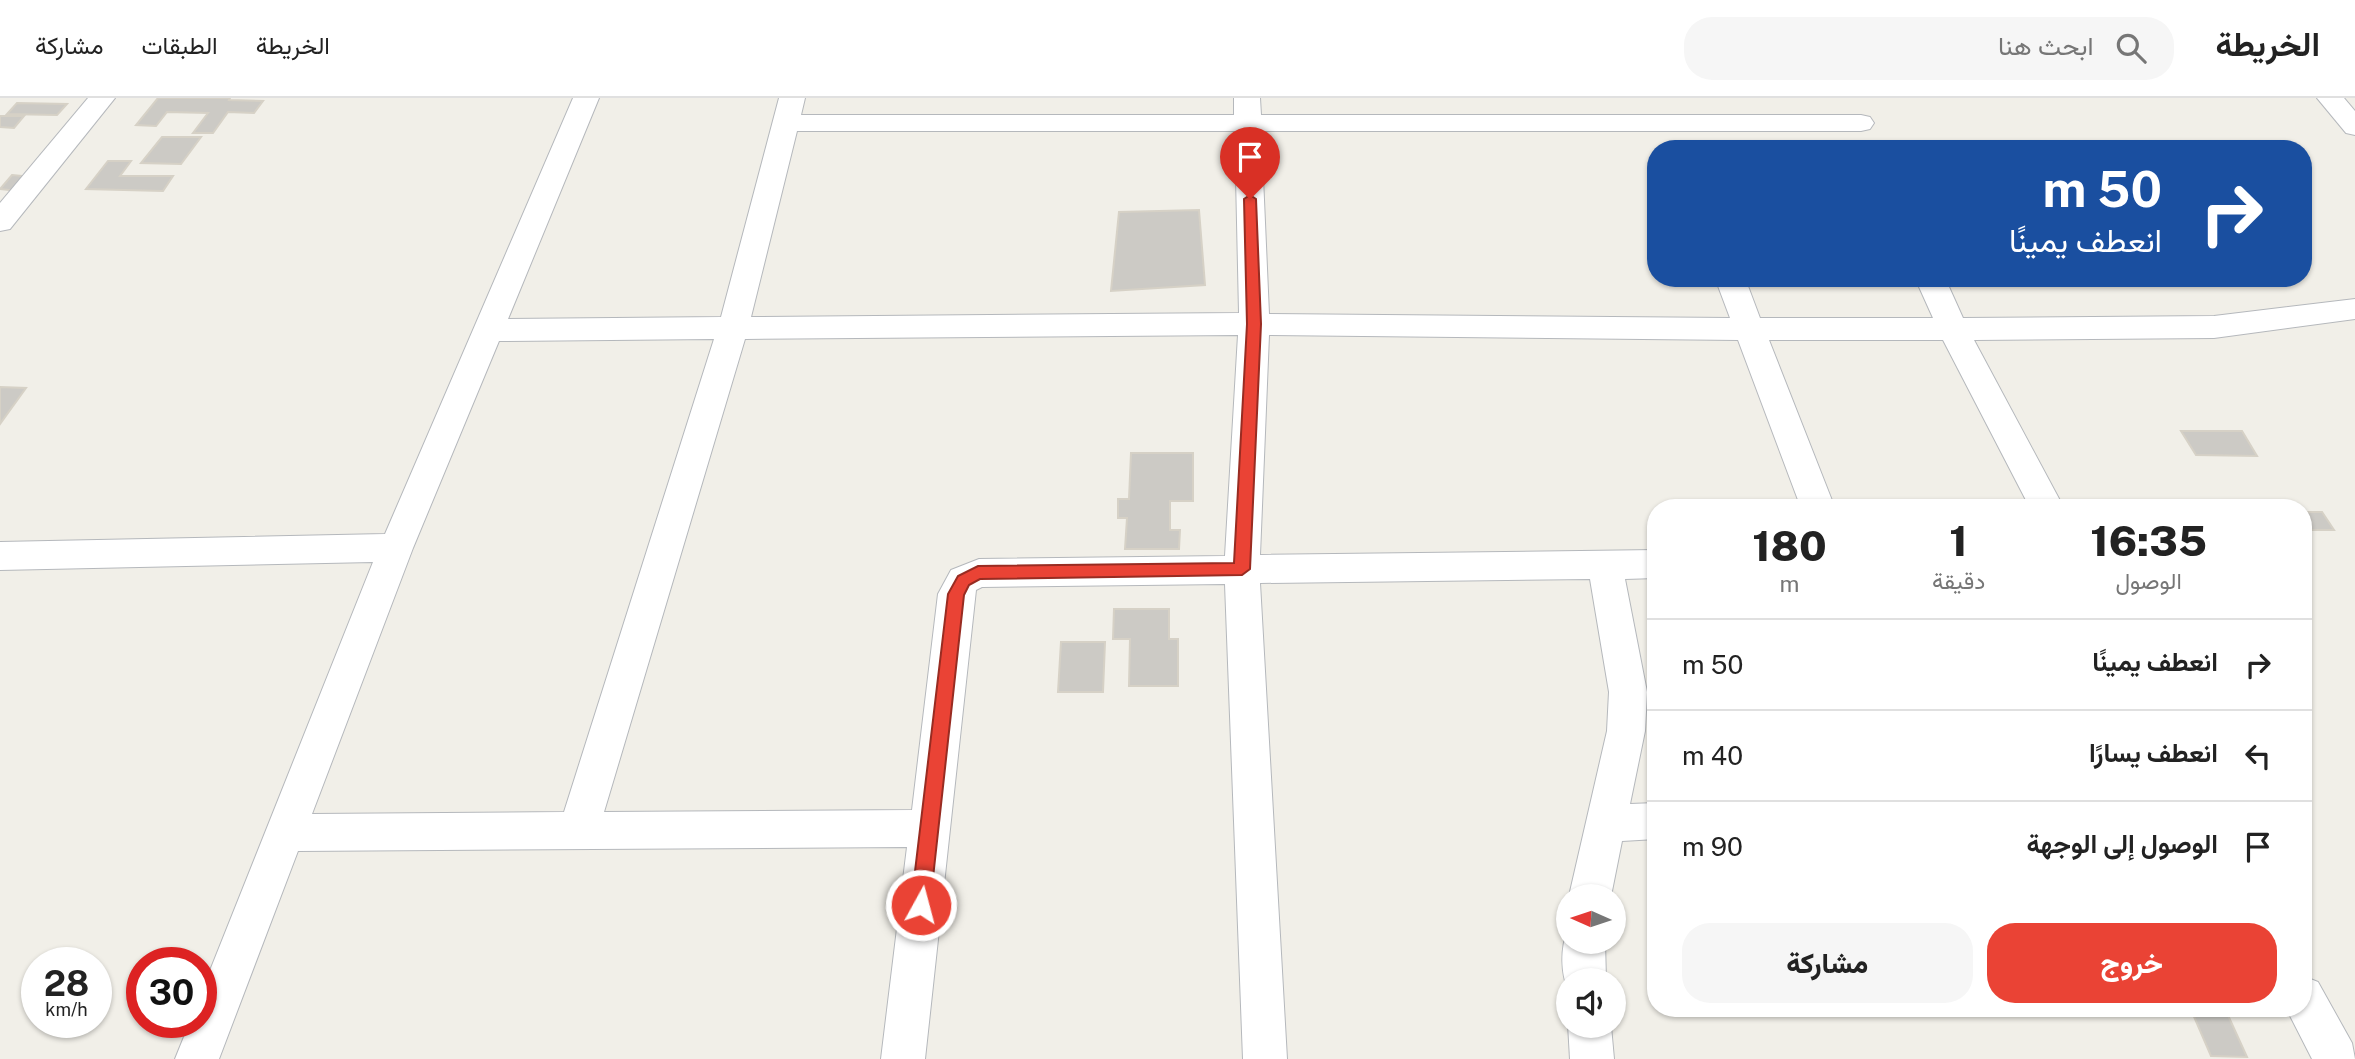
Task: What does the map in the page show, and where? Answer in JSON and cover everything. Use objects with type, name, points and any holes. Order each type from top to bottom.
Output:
[{"type":"street","points":[[0,222],[102,98]]},
{"type":"street","points":[[197,1059],[396,548],[586,98]]},
{"type":"street","points":[[1426,98],[1430,125]]},
{"type":"street","points":[[1849,98],[1868,140]]},
{"type":"street","points":[[2330,98],[2355,127]]},
{"type":"street","points":[[578,831],[733,328],[789,111],[1247,111],[1430,125],[1681,136],[1860,123]]},
{"type":"street","points":[[1247,111],[1254,324],[1242,569],[1265,1059]]},
{"type":"street","points":[[1733,287],[1814,499]]},
{"type":"street","points":[[1934,287],[1953,329],[2042,499]]},
{"type":"street","points":[[488,330],[1254,324],[1748,329],[2214,327],[2355,309]]},
{"type":"street","points":[[0,556],[396,548]]},
{"type":"street","points":[[903,1059],[956,594],[963,580],[978,573],[1647,564]]},
{"type":"street","points":[[1593,884],[1626,731],[1628,692],[1605,566]]},
{"type":"street","points":[[1606,822],[1647,821]]},
{"type":"street","points":[[284,834],[929,828]]},
{"type":"street","points":[[2312,1014],[2336,1059]]},
{"type":"street","points":[[1590,1038],[1592,1059]]},
{"type":"building","points":[[158,98],[263,101],[254,113],[228,112],[213,133],[193,133],[208,113],[167,112],[156,126],[136,125]]},
{"type":"building","points":[[17,103],[67,104],[57,115],[7,114]]},
{"type":"building","points":[[0,116],[24,116],[14,128],[0,127]]},
{"type":"building","points":[[162,137],[201,137],[181,164],[141,163]]},
{"type":"building","points":[[108,161],[131,161],[120,176],[173,176],[163,191],[86,189]]},
{"type":"building","points":[[12,175],[33,177],[18,191],[0,189]]},
{"type":"building","points":[[1199,210],[1205,285],[1111,291],[1119,212]]},
{"type":"building","points":[[0,387],[26,388],[0,424]]},
{"type":"building","points":[[2181,431],[2242,431],[2257,456],[2196,455]]},
{"type":"building","points":[[1131,453],[1193,453],[1193,501],[1170,501],[1170,530],[1180,530],[1179,549],[1125,549],[1127,518],[1118,518],[1118,499],[1129,499]]},
{"type":"building","points":[[2312,512],[2322,512],[2334,530],[2312,530]]},
{"type":"building","points":[[1114,609],[1169,609],[1169,639],[1178,639],[1178,686],[1129,686],[1130,639],[1113,639]]},
{"type":"building","points":[[1061,642],[1105,642],[1103,692],[1058,692]]},
{"type":"building","points":[[2194,1017],[2229,1017],[2247,1057],[2211,1056]]},
{"type":"route","points":[[921,905],[956,594],[963,580],[978,573],[1242,569],[1254,324],[1250,199]]}]
